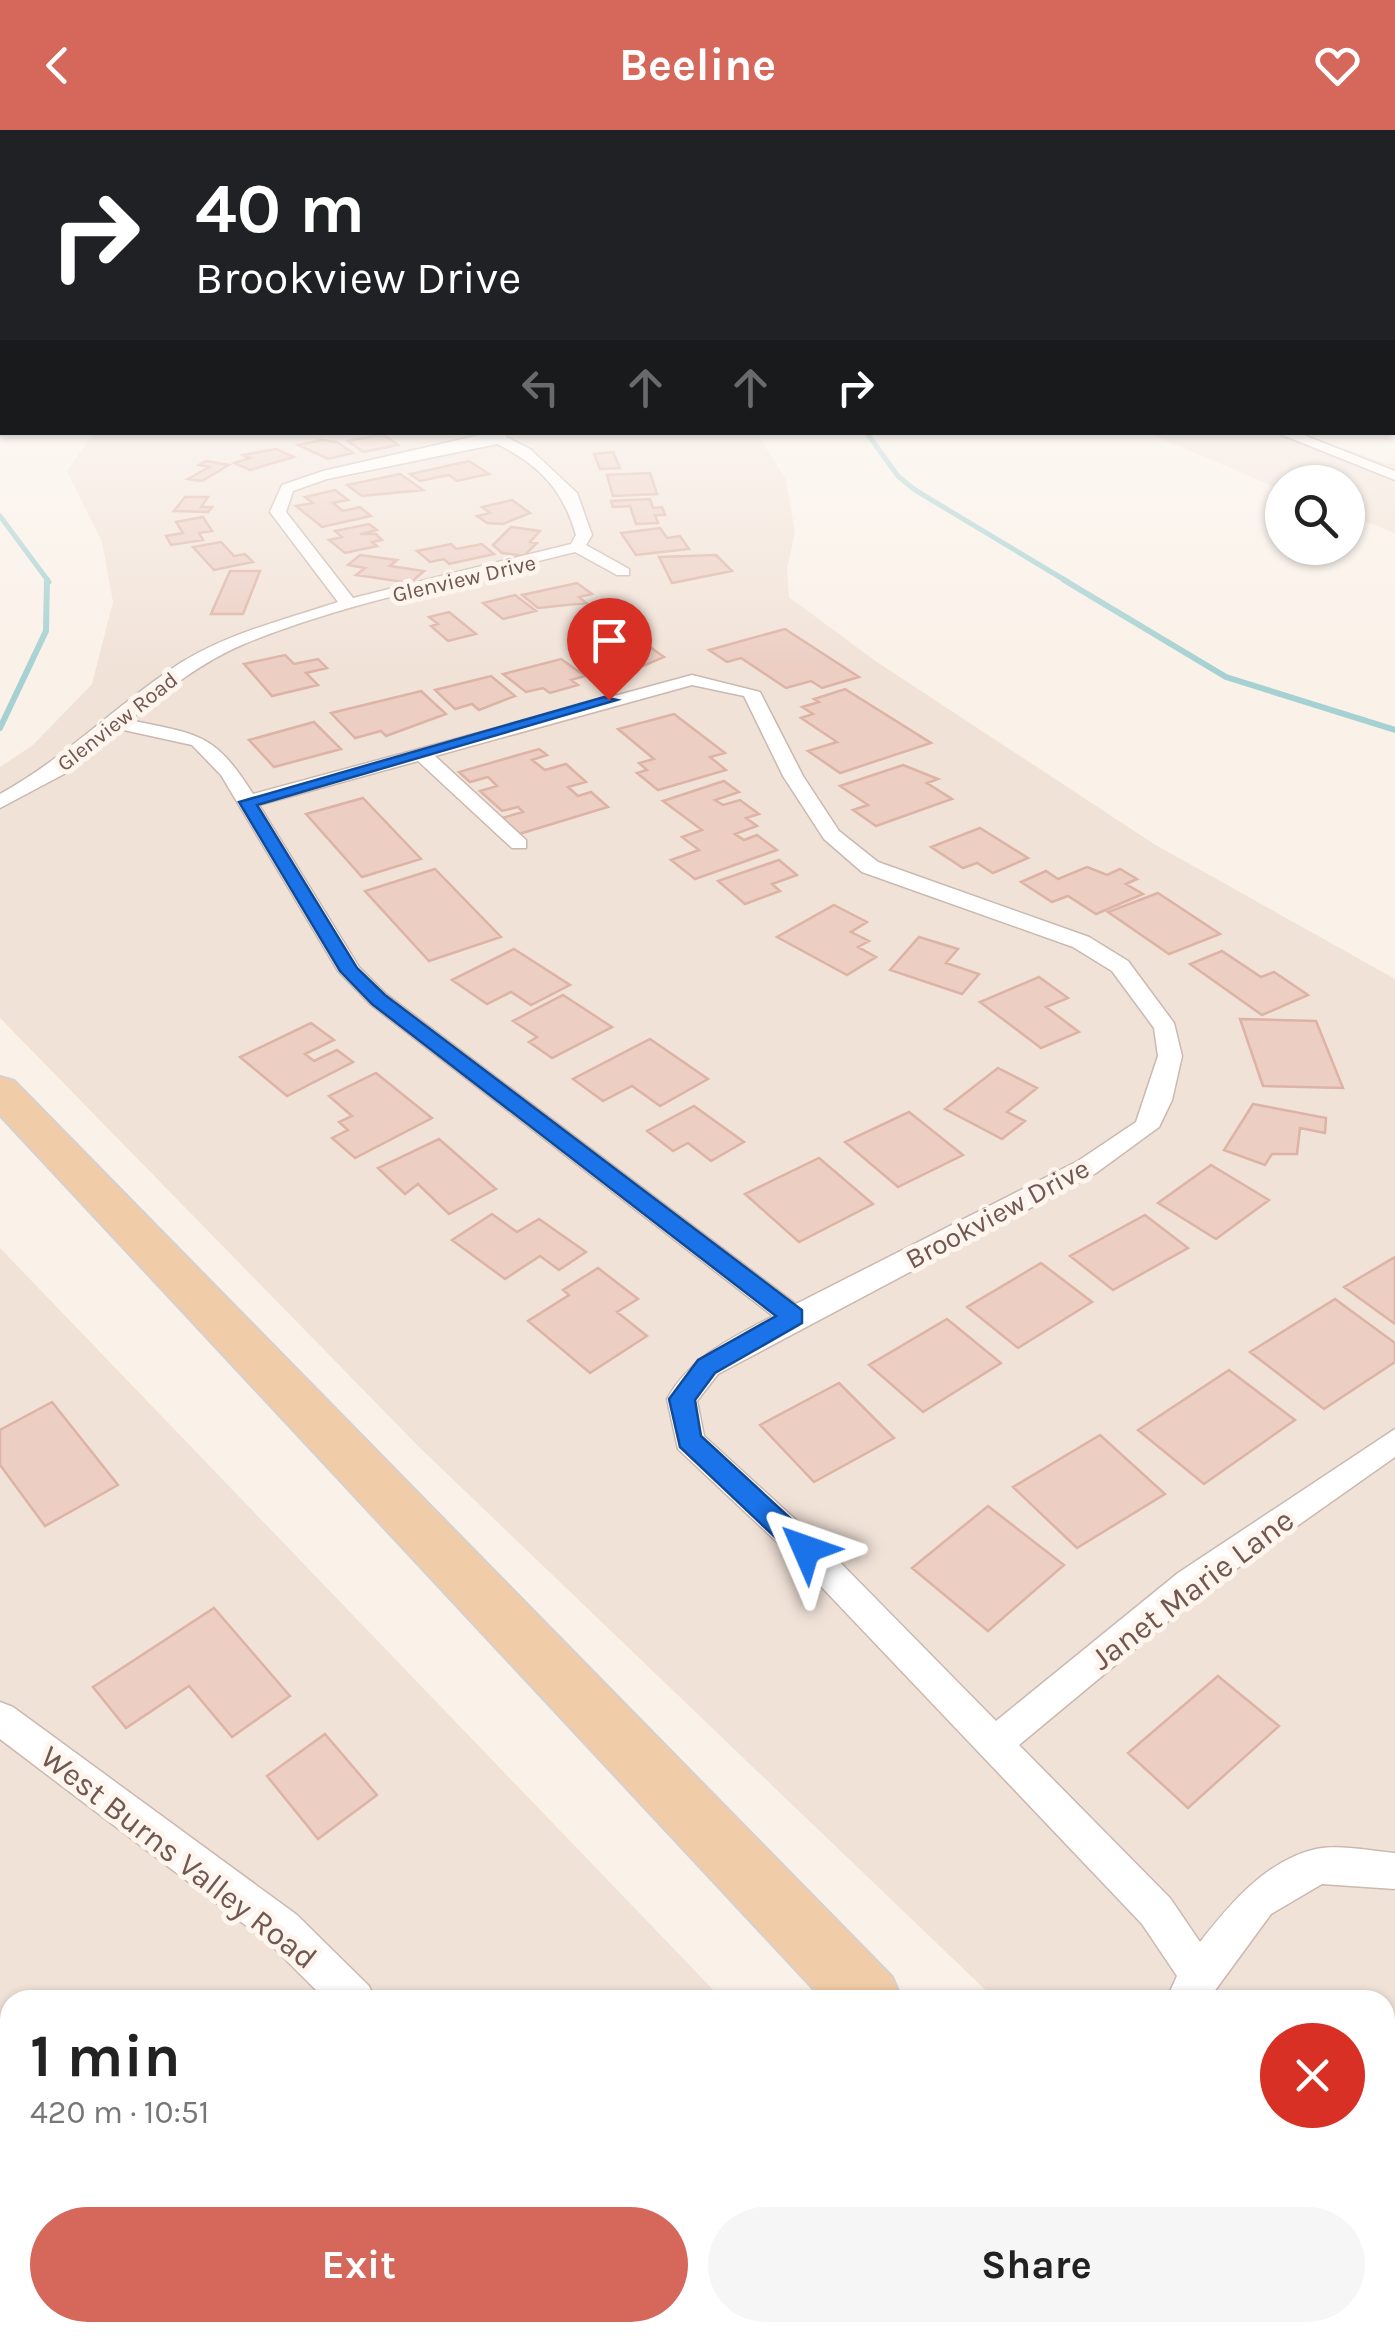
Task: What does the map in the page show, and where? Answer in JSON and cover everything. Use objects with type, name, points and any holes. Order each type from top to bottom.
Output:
[{"type":"main road","points":[[0,1090],[859,1990]]},
{"type":"street","points":[[349,604],[310,560],[278,512],[287,488],[377,463]]},
{"type":"street","points":[[537,463],[572,496],[584,535],[577,548],[623,572]]},
{"type":"street","points":[[1362,463],[1395,476]]},
{"type":"street","name":"Glenview Drive","points":[[349,604],[577,548]]},
{"type":"street","name":"Glenview Road","points":[[0,802],[57,770],[112,722],[206,656],[349,604]]},
{"type":"street","name":"Brookview Drive","points":[[247,802],[692,680],[750,692],[794,776],[831,835],[870,867],[1081,942],[1120,966],[1166,1028],[1170,1056],[1159,1100],[1146,1127],[1087,1167],[794,1316],[706,1366],[682,1399],[689,1440],[806,1549],[1156,1911],[1192,1988]]},
{"type":"street","points":[[112,722],[199,741],[229,772],[350,971],[378,1000],[794,1316]]},
{"type":"street","points":[[420,752],[518,844]]},
{"type":"street","name":"Janet Marie Lane","points":[[994,1744],[1190,1582],[1395,1441]]},
{"type":"street","name":"West Burns Valley Road","points":[[0,1718],[283,1929],[345,1990]]},
{"type":"street","points":[[1192,1988],[1256,1902],[1318,1866],[1395,1871]]},
{"type":"shaded area","points":[[73,463],[776,463],[786,480],[795,533],[787,568],[789,597],[874,660],[1154,844],[1395,979],[1395,1990],[986,1990],[419,1447],[0,1018],[0,767],[33,745],[92,684],[113,602],[102,542],[67,471]]},
{"type":"shaded area","points":[[1219,463],[1395,463],[1395,533],[1365,522],[1365,465],[1265,465],[1265,483]]},
{"type":"shaded area","points":[[0,1248],[713,1990],[0,1990]]},
{"type":"building","points":[[235,463],[273,463],[250,470]]},
{"type":"building","points":[[472,463],[489,474],[457,481],[449,475],[420,481],[410,474]]},
{"type":"building","points":[[598,463],[618,463],[620,468],[600,469]]},
{"type":"building","points":[[199,465],[229,465],[202,481],[188,479],[209,467]]},
{"type":"building","points":[[650,473],[657,494],[613,496],[607,475]]},
{"type":"building","points":[[400,474],[423,490],[362,496],[347,485]]},
{"type":"building","points":[[335,490],[348,500],[333,503],[343,511],[360,507],[371,516],[322,527],[296,506],[313,503],[305,497]]},
{"type":"building","points":[[185,497],[208,497],[201,507],[212,507],[208,512],[174,511]]},
{"type":"building","points":[[650,499],[653,508],[662,507],[665,515],[655,515],[658,523],[636,524],[630,506],[613,507],[611,501]]},
{"type":"building","points":[[512,500],[530,513],[503,524],[487,523],[477,516],[490,513],[482,507]]},
{"type":"building","points":[[203,517],[212,531],[199,533],[203,540],[171,545],[166,536],[183,533],[176,522]]},
{"type":"building","points":[[369,524],[377,530],[360,534],[376,534],[382,540],[372,542],[377,546],[345,553],[329,540],[342,537],[335,531]]},
{"type":"building","points":[[511,527],[540,531],[530,542],[537,543],[524,556],[502,553],[493,545]]},
{"type":"building","points":[[660,528],[667,538],[680,536],[689,549],[636,555],[621,533]]},
{"type":"building","points":[[221,542],[234,556],[245,554],[253,562],[214,570],[193,547]]},
{"type":"building","points":[[451,544],[456,549],[482,544],[494,554],[449,564],[444,559],[430,562],[417,551]]},
{"type":"building","points":[[360,555],[397,560],[390,566],[424,571],[410,583],[356,575],[365,568],[348,565]]},
{"type":"building","points":[[716,555],[732,571],[672,583],[659,557]]},
{"type":"building","points":[[230,571],[260,571],[243,614],[211,614]]},
{"type":"building","points":[[577,583],[592,594],[579,597],[586,603],[538,608],[522,595]]},
{"type":"building","points":[[515,595],[536,611],[503,619],[483,603]]},
{"type":"building","points":[[449,612],[476,634],[448,641],[431,626],[438,624],[429,617]]},
{"type":"building","points":[[785,629],[859,677],[822,688],[811,681],[786,688],[741,658],[727,662],[709,650]]},
{"type":"building","points":[[636,637],[664,657],[622,675],[615,669],[601,673],[575,653]]},
{"type":"building","points":[[285,655],[294,664],[318,659],[327,668],[306,673],[318,685],[272,696],[244,664]]},
{"type":"building","points":[[561,659],[585,676],[571,680],[578,685],[550,693],[543,688],[526,692],[503,674]]},
{"type":"building","points":[[491,676],[515,696],[479,710],[472,704],[455,709],[435,690]]},
{"type":"building","points":[[845,689],[931,743],[840,773],[808,751],[837,742],[801,718],[813,714],[802,707],[819,702],[814,699]]},
{"type":"building","points":[[421,691],[446,714],[386,736],[381,731],[355,738],[331,713]]},
{"type":"building","points":[[674,714],[725,753],[710,757],[726,770],[658,790],[637,773],[647,770],[639,763],[654,759],[618,729]]},
{"type":"building","points":[[314,722],[341,749],[274,767],[249,740]]},
{"type":"building","points":[[539,749],[547,755],[532,760],[545,770],[566,764],[586,782],[568,787],[578,796],[591,792],[608,807],[519,834],[502,818],[523,812],[518,807],[502,811],[480,791],[497,786],[488,777],[470,782],[459,772]]},
{"type":"building","points":[[903,765],[938,779],[927,783],[952,799],[876,826],[853,810],[868,805],[840,786]]},
{"type":"building","points":[[724,781],[739,792],[715,800],[723,805],[740,800],[759,814],[746,818],[757,826],[735,834],[744,840],[757,835],[777,850],[695,879],[671,860],[699,850],[682,837],[702,830],[663,801]]},
{"type":"building","points":[[363,798],[421,859],[362,877],[306,814]]},
{"type":"building","points":[[980,828],[1028,858],[993,873],[977,863],[963,868],[931,847]]},
{"type":"building","points":[[779,860],[797,875],[772,884],[780,891],[745,904],[718,881]]},
{"type":"building","points":[[1087,867],[1107,875],[1120,869],[1137,879],[1126,884],[1143,894],[1096,914],[1068,896],[1052,902],[1021,882],[1046,871],[1058,879]]},
{"type":"building","points":[[435,869],[501,937],[429,961],[365,891]]},
{"type":"building","points":[[1158,893],[1220,934],[1169,954],[1108,912]]},
{"type":"building","points":[[834,905],[867,922],[851,932],[869,941],[858,947],[876,957],[847,975],[777,937]]},
{"type":"building","points":[[919,937],[958,949],[946,963],[979,974],[962,994],[890,970]]},
{"type":"building","points":[[514,949],[570,985],[531,1005],[511,992],[487,1004],[452,980]]},
{"type":"building","points":[[1222,951],[1261,977],[1274,972],[1308,995],[1262,1015],[1190,964]]},
{"type":"building","points":[[1039,977],[1068,998],[1046,1007],[1079,1032],[1041,1048],[980,1002]]},
{"type":"building","points":[[563,995],[612,1027],[552,1058],[529,1042],[537,1037],[513,1021]]},
{"type":"building","points":[[1240,1019],[1316,1021],[1343,1088],[1263,1086]]},
{"type":"building","points":[[311,1023],[334,1040],[305,1054],[314,1061],[337,1050],[353,1062],[287,1096],[240,1057]]},
{"type":"building","points":[[650,1039],[708,1079],[660,1106],[632,1086],[603,1101],[573,1079]]},
{"type":"building","points":[[998,1068],[1037,1088],[1007,1112],[1025,1121],[1002,1139],[945,1109]]},
{"type":"building","points":[[376,1073],[432,1118],[355,1158],[332,1138],[348,1130],[339,1122],[352,1116],[329,1096]]},
{"type":"building","points":[[1253,1104],[1326,1118],[1325,1133],[1300,1128],[1297,1154],[1272,1154],[1265,1165],[1224,1150]]},
{"type":"building","points":[[694,1106],[744,1142],[711,1161],[688,1143],[673,1151],[647,1131]]},
{"type":"building","points":[[909,1112],[963,1155],[898,1187],[845,1142]]},
{"type":"building","points":[[439,1139],[496,1189],[449,1214],[418,1184],[405,1194],[378,1168]]},
{"type":"building","points":[[819,1158],[873,1204],[799,1242],[745,1194]]},
{"type":"building","points":[[1211,1165],[1269,1200],[1216,1239],[1158,1203]]},
{"type":"building","points":[[492,1214],[517,1232],[539,1219],[586,1252],[559,1270],[540,1256],[505,1279],[452,1240]]},
{"type":"building","points":[[1145,1215],[1188,1248],[1113,1290],[1070,1256]]},
{"type":"building","points":[[1395,1257],[1395,1324],[1344,1287]]},
{"type":"building","points":[[1041,1263],[1092,1302],[1018,1348],[967,1307]]},
{"type":"building","points":[[598,1268],[638,1299],[617,1312],[647,1336],[590,1373],[528,1321],[569,1295],[563,1290]]},
{"type":"building","points":[[1335,1299],[1395,1343],[1395,1362],[1324,1409],[1250,1352]]},
{"type":"building","points":[[947,1319],[1001,1363],[923,1412],[869,1365]]},
{"type":"building","points":[[1229,1370],[1295,1420],[1204,1484],[1138,1430]]},
{"type":"building","points":[[839,1383],[894,1438],[814,1482],[760,1425]]},
{"type":"building","points":[[52,1402],[118,1485],[45,1526],[0,1465],[0,1430]]},
{"type":"building","points":[[1100,1435],[1165,1494],[1077,1548],[1013,1487]]},
{"type":"building","points":[[988,1506],[1064,1565],[988,1631],[912,1568]]},
{"type":"building","points":[[214,1608],[290,1696],[232,1737],[189,1686],[126,1728],[93,1687]]},
{"type":"building","points":[[1218,1676],[1279,1726],[1188,1808],[1128,1753]]},
{"type":"building","points":[[325,1734],[377,1795],[318,1839],[267,1776]]},
{"type":"waterway","points":[[889,463],[915,490],[1068,582]]},
{"type":"waterway","points":[[0,516],[49,582]]},
{"type":"waterway","points":[[0,728],[46,631],[47,580]]},
{"type":"waterway","points":[[1064,580],[1226,677],[1395,730]]},
{"type":"route","points":[[609,700],[247,802],[350,971],[378,1000],[794,1316],[706,1366],[682,1399],[689,1440],[806,1549]]}]
